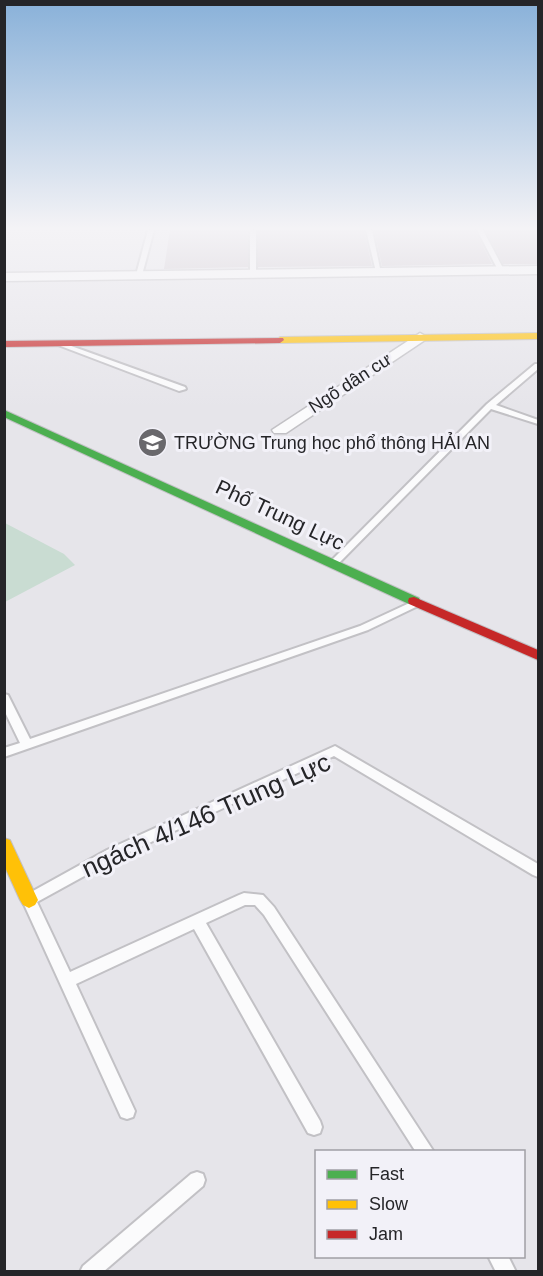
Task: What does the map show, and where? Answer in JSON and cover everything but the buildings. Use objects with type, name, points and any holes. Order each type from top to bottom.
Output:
[{"type":"street","points":[[4,344],[538,336]]},
{"type":"street","name":"Ngõ dân cư","points":[[280,430],[420,337]]},
{"type":"street","name":"Phố Trung Lực","points":[[8,417],[538,655]]},
{"type":"street","points":[[4,845],[28,900]]},
{"type":"lane","points":[[57,343],[182,389]]},
{"type":"lane","points":[[334,563],[490,406],[538,366]]},
{"type":"lane","points":[[490,406],[538,422]]},
{"type":"lane","points":[[4,753],[364,628],[416,602]]},
{"type":"lane","points":[[4,698],[27,744]]},
{"type":"lane","name":"ngách 4/146 Trung Lực","points":[[28,900],[112,854],[335,751],[538,871]]},
{"type":"lane","points":[[67,981],[244,899],[258,899],[269,911],[425,1150]]},
{"type":"lane","points":[[28,900],[127,1111]]},
{"type":"lane","points":[[197,921],[314,1127]]},
{"type":"lane","points":[[89,1272],[197,1180]]},
{"type":"lane","points":[[498,1258],[507,1272]]},
{"type":"green space","points":[[5,523],[64,554],[75,565],[5,602]]},
{"type":"traffic: fast","points":[[4,413],[414,601]]},
{"type":"traffic: slow","points":[[280,340],[538,336]]},
{"type":"traffic: slow","points":[[4,845],[29,900]]},
{"type":"traffic: jam","points":[[4,344],[280,340]]},
{"type":"traffic: jam","points":[[414,601],[538,655]]},
{"type":"place","name":"TRƯỜNG Trung học phổ thông HẢI AN","points":[[153,443]]}]
